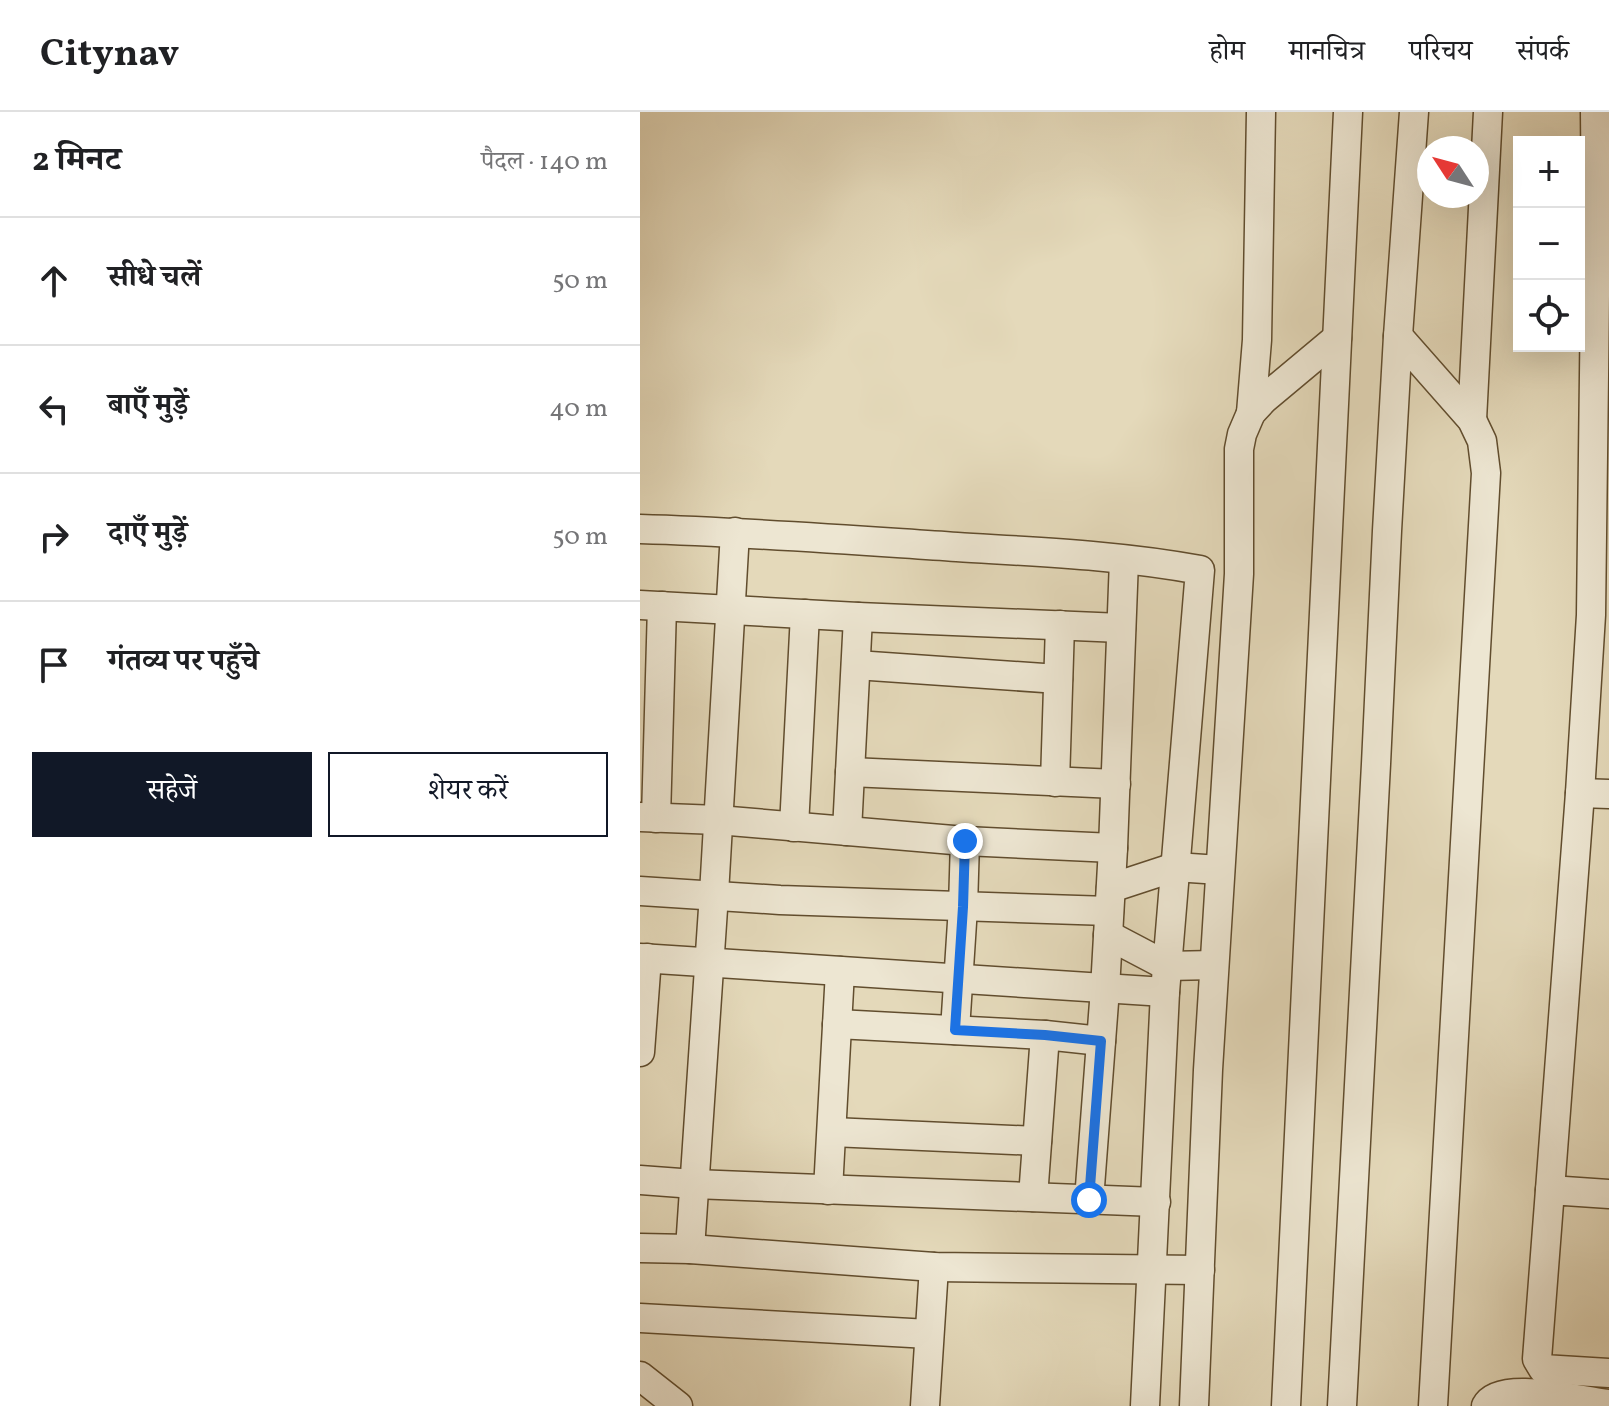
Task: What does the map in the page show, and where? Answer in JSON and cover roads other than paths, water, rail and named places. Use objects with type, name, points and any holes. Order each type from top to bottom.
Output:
[{"type":"street","points":[[1194,1406],[1208,1070],[1239,574],[1239,449],[1251,413],[1257,340],[1261,112]]},
{"type":"street","points":[[1286,1406],[1348,112]]},
{"type":"street","points":[[1342,1406],[1398,336],[1414,112]]},
{"type":"street","points":[[1472,420],[1488,112]]},
{"type":"street","points":[[1595,112],[1603,216],[1600,616],[1580,793],[1537,1359],[1543,1369],[1609,1373]]},
{"type":"street","points":[[1398,336],[1472,420],[1482,441],[1486,473],[1433,1406]]},
{"type":"street","points":[[1251,413],[1337,338]]},
{"type":"street","points":[[640,529],[735,532],[1017,551],[1200,570],[1166,979],[1145,1406]]},
{"type":"street","points":[[690,1249],[735,532]]},
{"type":"street","points":[[1089,1200],[1113,848],[1124,560]]},
{"type":"street","points":[[1113,848],[965,841],[648,817],[651,606],[1121,628]]},
{"type":"street","points":[[794,827],[805,614]]},
{"type":"street","points":[[847,831],[858,617]]},
{"type":"street","points":[[1055,782],[1060,625]]},
{"type":"street","points":[[856,665],[1058,679]]},
{"type":"street","points":[[850,772],[1116,784]]},
{"type":"street","points":[[1580,793],[1609,794]]},
{"type":"street","points":[[955,1030],[965,841]]},
{"type":"street","points":[[640,891],[780,900],[1109,911],[1175,867],[1220,870]]},
{"type":"street","points":[[1109,911],[1166,979]]},
{"type":"street","points":[[640,1052],[644,958],[1105,989],[1166,979],[1214,965]]},
{"type":"street","points":[[828,1190],[840,971]]},
{"type":"street","points":[[837,1024],[1101,1041]]},
{"type":"street","points":[[1033,1197],[1045,1035]]},
{"type":"street","points":[[832,1132],[1037,1141]]},
{"type":"street","points":[[640,1180],[1156,1202]]},
{"type":"street","points":[[1550,1190],[1609,1194]]},
{"type":"street","points":[[640,1248],[934,1267],[1200,1270]]},
{"type":"street","points":[[925,1406],[934,1267]]},
{"type":"street","points":[[640,1318],[929,1334]]},
{"type":"street","points":[[640,1376],[678,1406]]},
{"type":"street","points":[[1486,1406],[1489,1400],[1503,1393],[1521,1392],[1600,1405]]}]
